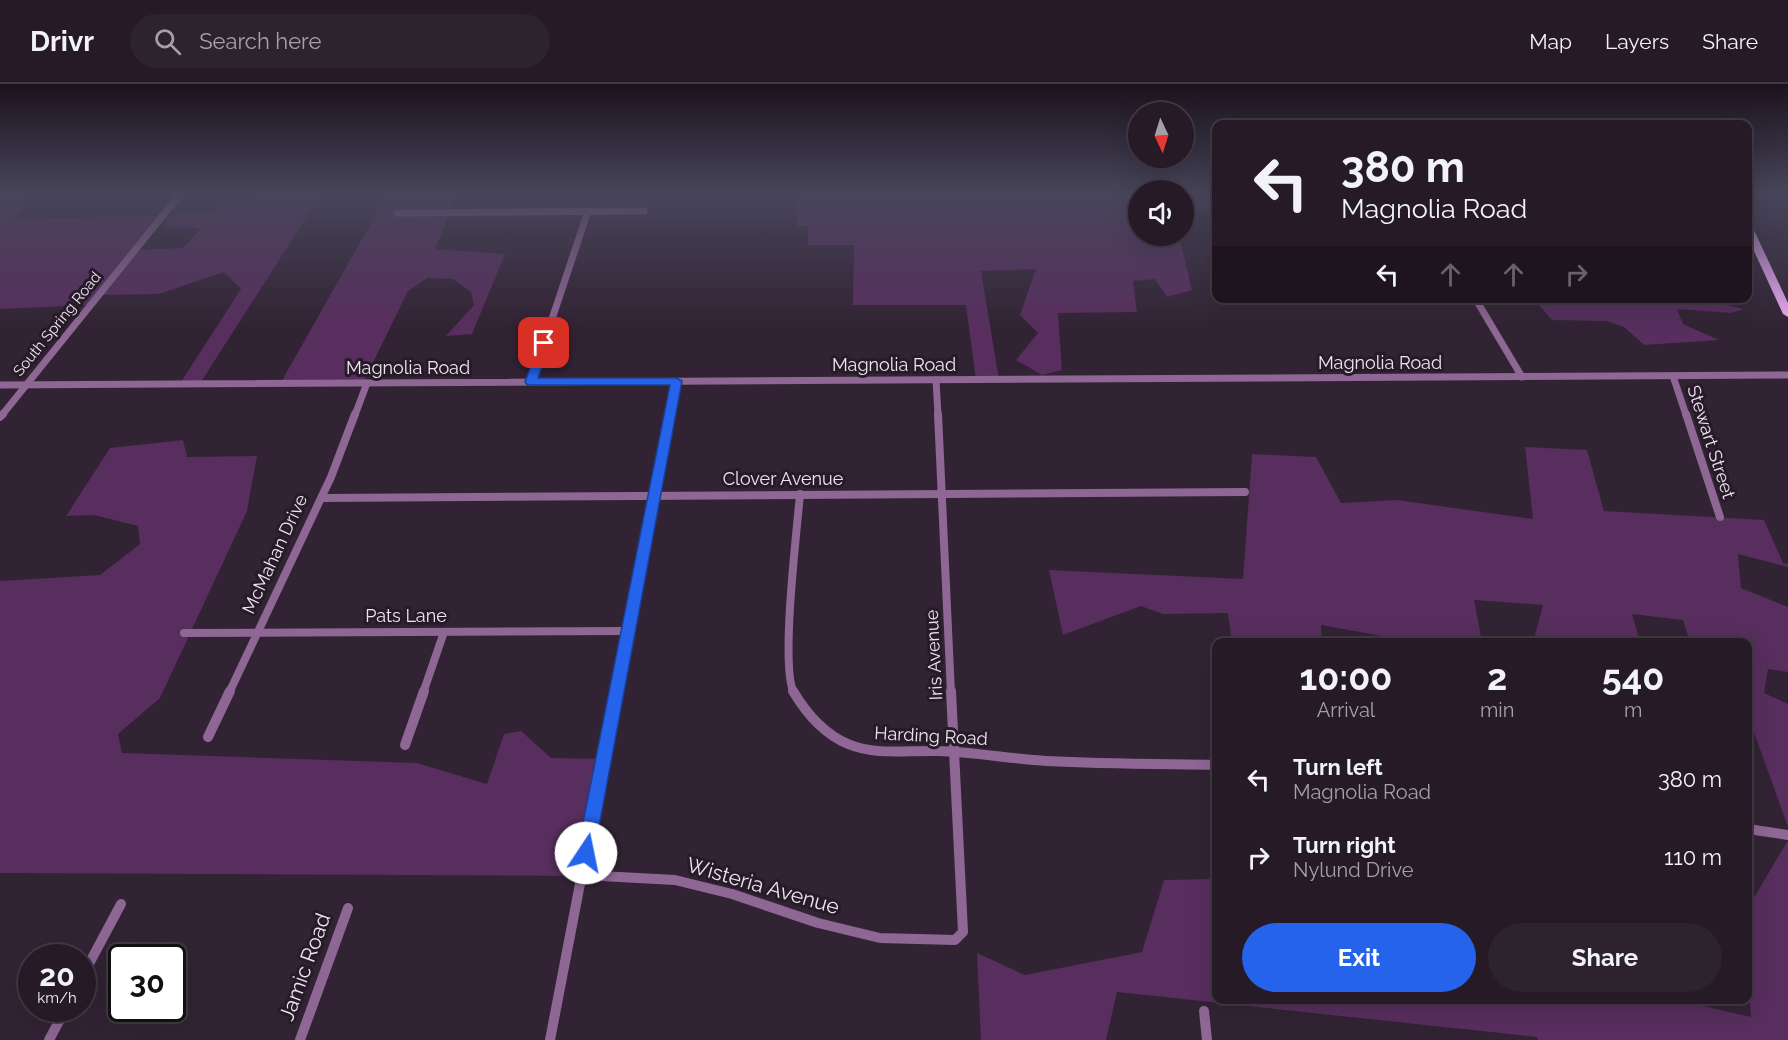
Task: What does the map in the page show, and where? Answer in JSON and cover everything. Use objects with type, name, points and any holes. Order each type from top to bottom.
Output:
[{"type":"main road","points":[[1752,245],[1788,314]]},
{"type":"street","name":"South Spring Road","points":[[0,417],[145,238]]},
{"type":"street","points":[[531,382],[579,238]]},
{"type":"street","points":[[1478,303],[1522,377]]},
{"type":"street","name":"Magnolia Road","points":[[0,385],[1788,375]]},
{"type":"street","name":"Stewart Street","points":[[1673,376],[1720,517]]},
{"type":"street","name":"Iris Avenue","points":[[933,940],[955,940],[963,932],[964,926],[936,380]]},
{"type":"street","points":[[550,1040],[676,381]]},
{"type":"street","name":"McMahan Drive","points":[[208,737],[322,498],[367,383]]},
{"type":"street","name":"Clover Avenue","points":[[322,498],[1245,492]]},
{"type":"street","name":"Harding Road","points":[[800,494],[789,634],[789,667],[792,689],[804,709],[829,734],[858,747],[896,753],[955,752],[1047,761],[1212,765]]},
{"type":"street","name":"Pats Lane","points":[[184,633],[629,631]]},
{"type":"street","points":[[405,745],[444,632]]},
{"type":"street","points":[[1752,830],[1788,835]]},
{"type":"street","name":"Wisteria Avenue","points":[[582,875],[675,880],[732,894],[818,923],[880,938],[933,940]]},
{"type":"street","points":[[96,951],[121,904]]},
{"type":"street","name":"Jamic Road","points":[[300,1040],[348,908]]},
{"type":"street","points":[[1204,1011],[1207,1040]]},
{"type":"street","points":[[50,1040],[59,1022]]},
{"type":"shaded area","points":[[0,238],[145,238],[136,250],[183,248],[192,238],[293,238],[199,385],[179,385],[241,289],[224,272],[159,294],[98,295],[90,305],[0,309]]},
{"type":"shaded area","points":[[363,238],[440,238],[435,249],[505,254],[472,334],[446,336],[474,305],[471,292],[453,279],[427,278],[408,291],[363,383],[280,384]]},
{"type":"shaded area","points":[[808,238],[1128,238],[1128,246],[1181,246],[1192,290],[1167,297],[1155,279],[1133,281],[1137,312],[1058,313],[1062,370],[1042,375],[1016,360],[1038,333],[1020,315],[1036,269],[981,271],[999,380],[976,380],[966,305],[853,305],[854,245],[808,245]]},
{"type":"shaded area","points":[[1537,303],[1718,303],[1744,309],[1731,313],[1677,309],[1683,324],[1719,340],[1644,345],[1624,327],[1607,321],[1552,320]]},
{"type":"shaded area","points":[[183,440],[187,457],[257,456],[247,511],[160,698],[118,734],[122,753],[417,763],[487,784],[504,734],[521,731],[551,758],[607,759],[584,876],[0,873],[0,581],[100,575],[140,544],[138,526],[94,515],[66,516],[110,448]]},
{"type":"shaded area","points":[[1525,447],[1587,450],[1604,511],[1764,520],[1783,563],[1788,564],[1788,567],[1738,554],[1741,588],[1788,607],[1788,672],[1768,669],[1764,693],[1788,704],[1788,827],[1752,727],[1752,638],[1689,638],[1683,620],[1632,614],[1639,638],[1534,638],[1543,605],[1474,600],[1481,638],[1393,638],[1321,625],[1322,638],[1231,638],[1228,613],[1163,614],[1141,606],[1063,635],[1049,570],[1243,579],[1252,454],[1316,457],[1341,503],[1397,500],[1533,519]]},
{"type":"shaded area","points":[[1788,840],[1788,1040],[1538,1040],[1537,1037],[1229,1004],[1695,1004],[1751,1017],[1752,901]]},
{"type":"shaded area","points":[[1212,879],[1212,1002],[1117,992],[1106,1040],[981,1040],[977,953],[1025,975],[1142,952],[1164,880]]},
{"type":"route","points":[[544,343],[531,382],[676,381],[586,853]]}]
